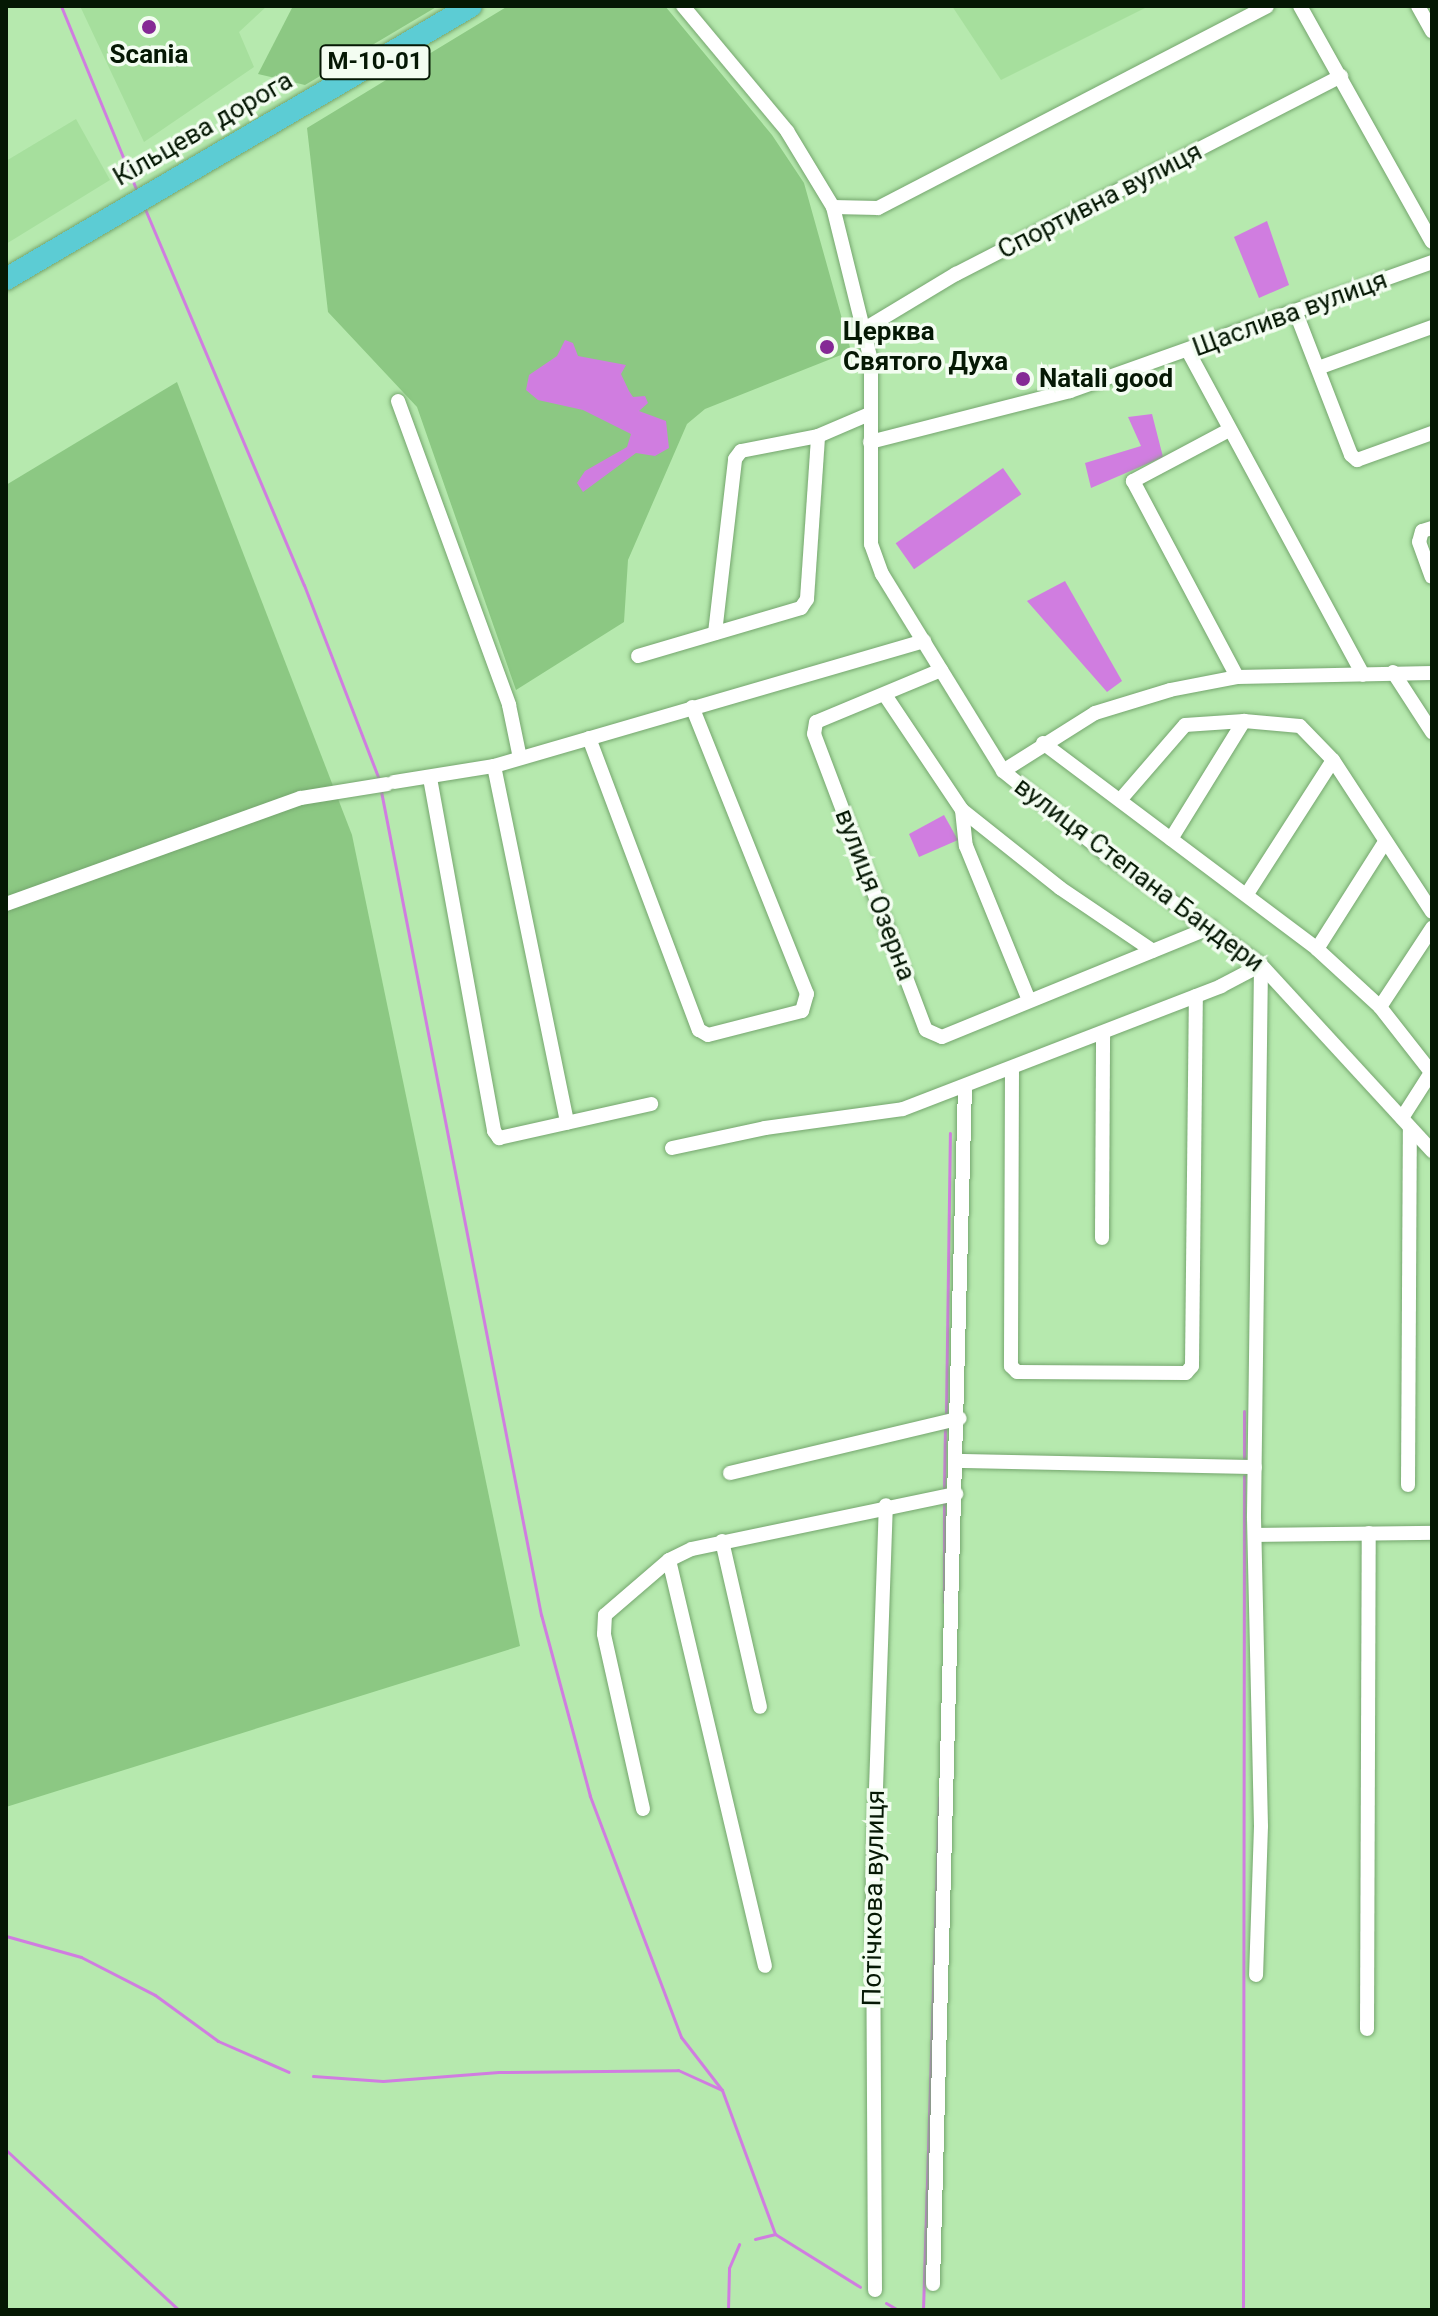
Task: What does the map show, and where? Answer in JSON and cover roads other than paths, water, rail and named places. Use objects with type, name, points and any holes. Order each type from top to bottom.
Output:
[{"type":"highway","name":"Кільцева дорога","points":[[6,279],[471,6]]},
{"type":"street","name":"вулиця Степана Бандери","points":[[683,6],[787,131],[833,207],[871,360],[867,415],[871,544],[882,574],[1003,771],[1107,855],[1261,965],[1431,1149]]},
{"type":"street","points":[[833,207],[878,208],[1267,6]]},
{"type":"street","points":[[1300,6],[1432,242]]},
{"type":"street","points":[[1418,6],[1432,31]]},
{"type":"street","name":"Спортивна вулиця","points":[[863,330],[956,274],[1341,76]]},
{"type":"street","name":"Щаслива вулиця","points":[[870,442],[1070,391],[1432,262]]},
{"type":"street","points":[[1296,313],[1351,455],[1357,460],[1432,433]]},
{"type":"street","points":[[1318,368],[1432,327]]},
{"type":"street","points":[[1188,351],[1363,675]]},
{"type":"street","points":[[398,401],[509,705],[520,758]]},
{"type":"street","points":[[715,633],[735,459],[741,451],[818,436],[867,415]]},
{"type":"street","points":[[1229,430],[1133,481],[1237,677]]},
{"type":"street","points":[[638,656],[801,608],[807,599],[818,436]]},
{"type":"street","points":[[1432,528],[1422,531],[1419,542],[1432,577]]},
{"type":"street","points":[[6,904],[301,798],[494,766],[924,641]]},
{"type":"street","name":"вулиця Озерна","points":[[941,670],[816,722],[814,734],[926,1030],[942,1037],[1211,927]]},
{"type":"street","points":[[1393,672],[1432,732]]},
{"type":"street","points":[[1003,771],[1095,713],[1170,690],[1237,677],[1432,673]]},
{"type":"street","points":[[885,695],[962,810],[1048,879],[1153,951]]},
{"type":"street","points":[[589,738],[699,1030],[708,1035],[802,1011],[807,994],[692,707]]},
{"type":"street","points":[[1121,799],[1185,725],[1244,721],[1300,726],[1333,760],[1432,912]]},
{"type":"street","points":[[1171,839],[1244,721]]},
{"type":"street","points":[[1043,743],[1086,779],[1121,799],[1317,949],[1380,1007],[1432,1071],[1406,1124],[1408,1485]]},
{"type":"street","points":[[1247,894],[1333,760]]},
{"type":"street","points":[[494,766],[567,1123]]},
{"type":"street","points":[[430,778],[494,1131],[499,1138],[651,1104]]},
{"type":"street","points":[[962,810],[966,846],[1029,1000]]},
{"type":"street","points":[[1317,949],[1385,842]]},
{"type":"street","points":[[1380,1007],[1432,928]]},
{"type":"street","points":[[672,1148],[765,1128],[903,1109],[965,1089],[1196,996],[1261,965],[1255,1467],[1261,1826],[1256,1975]]},
{"type":"street","points":[[1012,1068],[1013,1371],[1186,1373],[1192,1366],[1196,996]]},
{"type":"street","points":[[1102,1238],[1103,1033]]},
{"type":"street","points":[[933,2284],[959,1461],[965,1089]]},
{"type":"street","points":[[730,1473],[960,1418]]},
{"type":"street","points":[[959,1461],[1255,1467]]},
{"type":"street","points":[[643,1809],[604,1634],[605,1615],[669,1560],[722,1541],[886,1505],[956,1494]]},
{"type":"street","name":"Потічкова вулиця","points":[[875,2290],[873,1874],[886,1505]]},
{"type":"street","points":[[1367,2029],[1369,1533]]},
{"type":"street","points":[[1257,1535],[1432,1533]]},
{"type":"street","points":[[722,1541],[760,1707]]},
{"type":"street","points":[[669,1560],[765,1966]]},
{"type":"waterway","points":[[61,6],[137,191]]},
{"type":"waterway","points":[[145,209],[304,585],[379,779]]},
{"type":"waterway","points":[[313,2076],[383,2081],[499,2072],[678,2070],[722,2090],[681,2037],[590,1796],[541,1615],[381,791]]},
{"type":"waterway","points":[[946,1413],[950,1133]]},
{"type":"waterway","points":[[1244,1411],[1244,1458]]},
{"type":"waterway","points":[[944,1489],[945,1427]]},
{"type":"waterway","points":[[1243,2310],[1244,1476]]},
{"type":"waterway","points":[[944,1502],[944,1602]]},
{"type":"waterway","points":[[923,2310],[939,1797]]},
{"type":"waterway","points":[[6,1936],[81,1957],[155,1995],[218,2041],[289,2072]]},
{"type":"waterway","points":[[722,2090],[775,2234],[860,2287]]},
{"type":"waterway","points":[[6,2150],[179,2310]]},
{"type":"waterway","points":[[755,2239],[775,2234]]},
{"type":"waterway","points":[[728,2310],[729,2268],[739,2244]]},
{"type":"waterway","points":[[886,2303],[898,2310]]},
{"type":"place","name":"Scania","points":[[149,27]]},
{"type":"place","name":"Церква Святого Духа","points":[[827,347]]},
{"type":"place","name":"Natali good","points":[[1023,379]]}]
